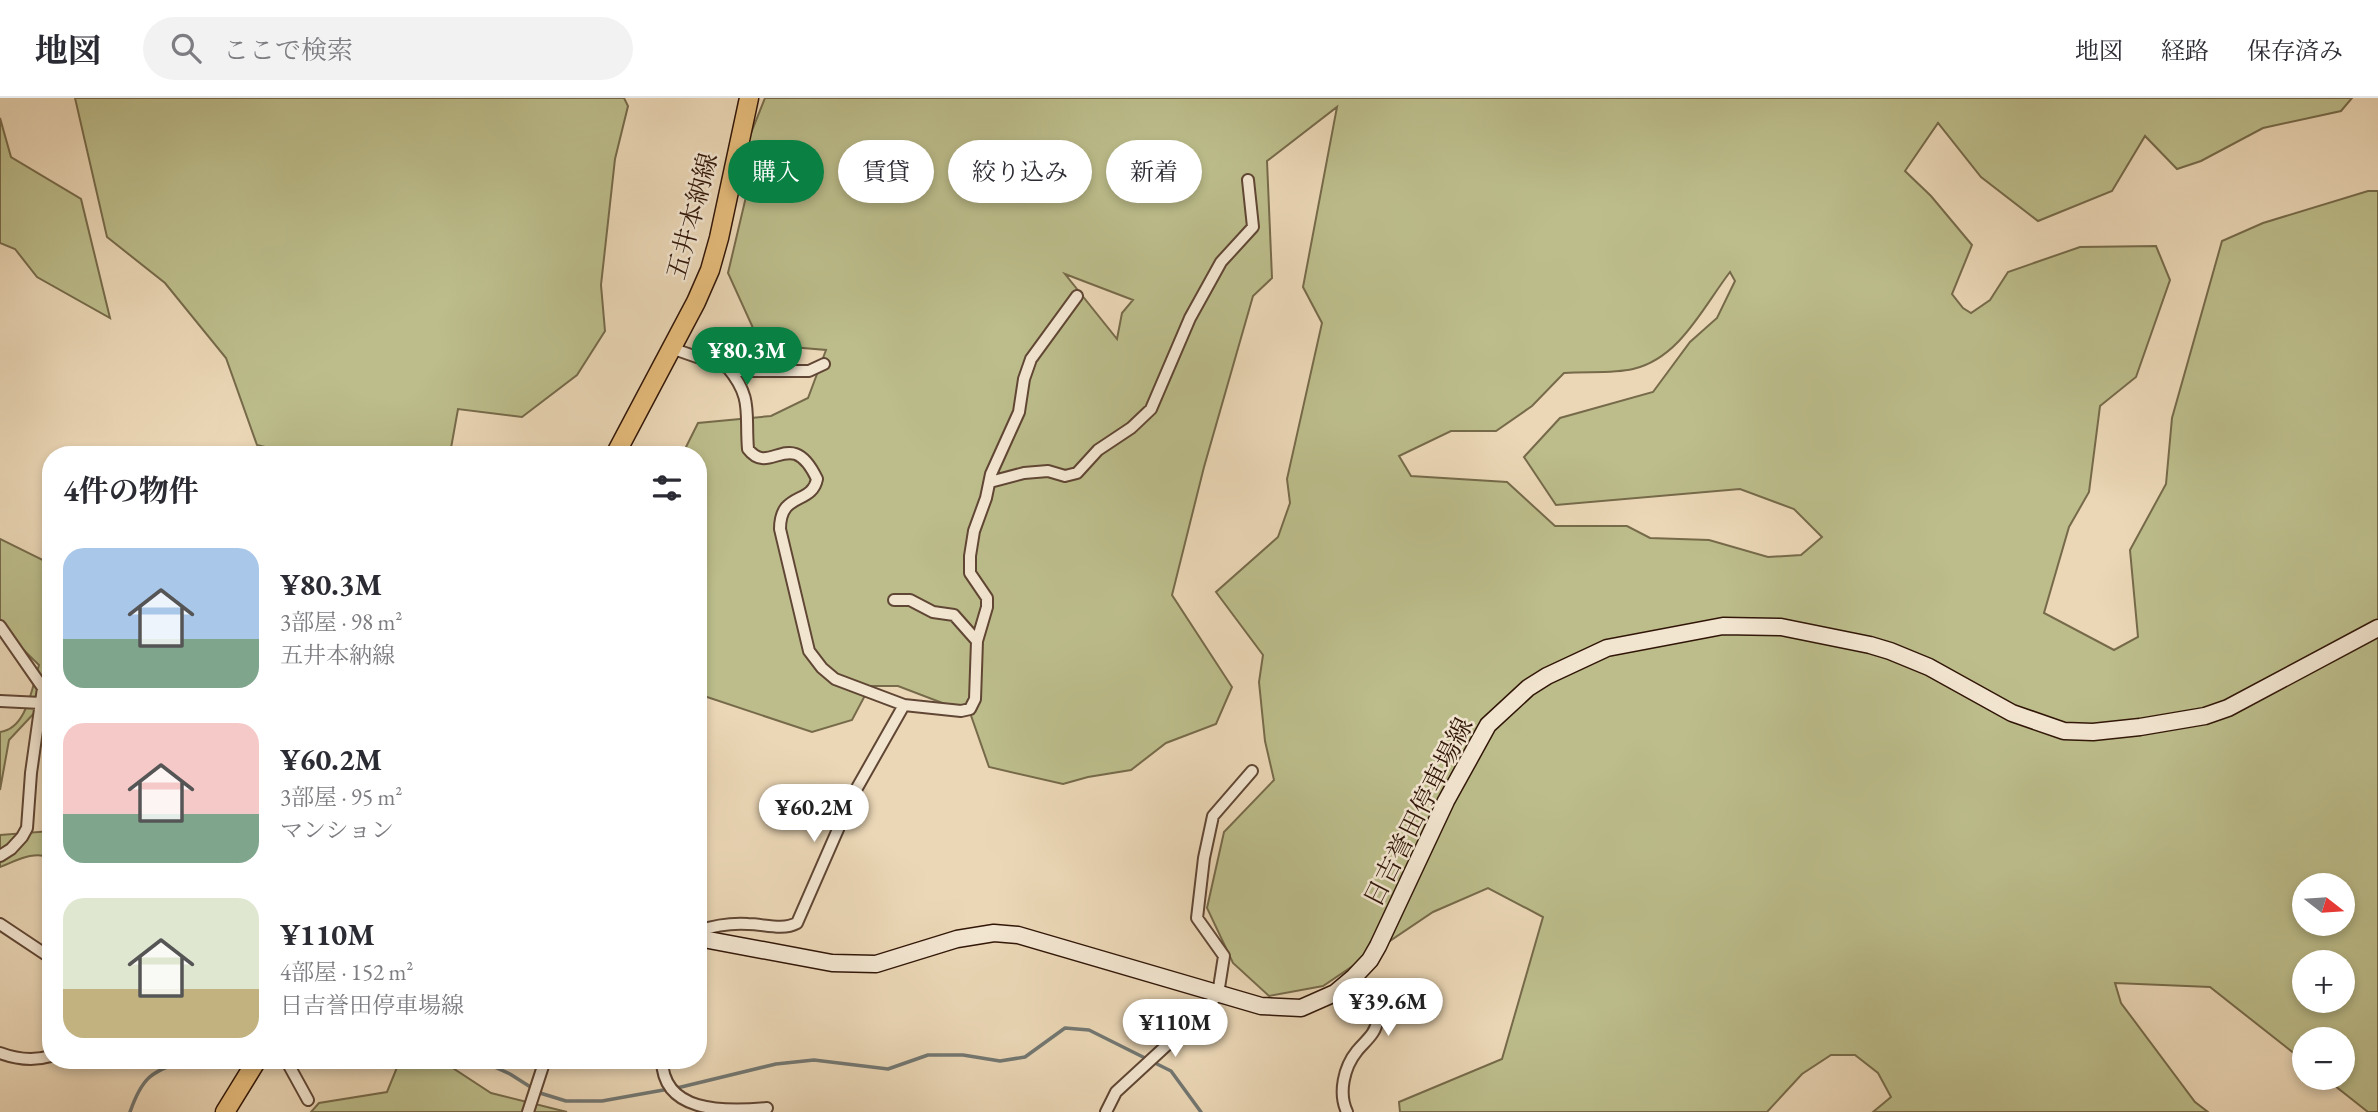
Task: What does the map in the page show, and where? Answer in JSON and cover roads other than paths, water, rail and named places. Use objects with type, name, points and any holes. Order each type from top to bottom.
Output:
[{"type":"main road","name":"五井本納線","points":[[620,446],[710,270],[748,98]]},
{"type":"main road","name":"日吉誉田停車場線","points":[[707,940],[832,962],[876,964],[957,939],[994,933],[1018,935],[1261,1006],[1301,1008],[1335,993],[1354,978],[1370,960],[1446,801],[1488,725],[1528,688],[1547,676],[1607,648],[1723,626],[1781,627],[1890,651],[1929,667],[2012,713],[2064,731],[2093,733],[2205,716],[2228,708],[2378,628]]},
{"type":"main road","points":[[225,1112],[251,1069]]},
{"type":"street","points":[[990,482],[1024,473],[1048,471],[1065,476],[1077,473],[1098,450],[1131,428],[1152,409],[1190,318],[1221,262],[1253,227],[1248,180]]},
{"type":"street","points":[[728,368],[746,396],[748,449],[751,454],[768,458],[791,453],[802,455],[810,463],[817,479],[812,491],[785,508],[780,516],[780,529],[809,651],[835,679],[904,705],[961,711],[970,709],[975,699],[977,641],[987,607],[987,598],[970,573],[974,531],[991,474],[1019,412],[1024,379],[1031,359],[1077,296]]},
{"type":"street","points":[[671,348],[737,371],[809,371],[824,364]]},
{"type":"street","points":[[894,600],[910,600],[933,612],[954,615],[977,641]]},
{"type":"street","points":[[0,626],[4,636],[42,687]]},
{"type":"street","points":[[0,856],[11,849],[27,828],[32,760],[42,696]]},
{"type":"street","points":[[0,701],[41,703]]},
{"type":"street","points":[[707,930],[746,923],[791,927],[797,923],[853,795],[904,705]]},
{"type":"street","points":[[1106,1112],[1116,1092],[1206,1009],[1218,994],[1224,956],[1198,918],[1204,858],[1213,817],[1252,771]]},
{"type":"street","points":[[0,924],[42,952]]},
{"type":"street","points":[[1347,1112],[1342,1095],[1346,1072],[1377,1022],[1374,1010],[1354,978]]},
{"type":"street","points":[[0,1053],[25,1059],[42,1059]]},
{"type":"street","points":[[291,1069],[308,1100]]},
{"type":"street","points":[[528,1112],[542,1069]]},
{"type":"street","points":[[662,1069],[668,1091],[683,1107],[698,1111],[767,1108]]},
{"type":"waterway","points":[[677,1088],[776,1064],[814,1060],[888,1069],[928,1055],[963,1055],[1000,1061],[1025,1057],[1065,1028],[1089,1030],[1171,1071],[1201,1112]]},
{"type":"waterway","points":[[130,1112],[143,1084],[161,1069]]},
{"type":"waterway","points":[[499,1069],[540,1093],[566,1101],[602,1101],[669,1089]]}]
